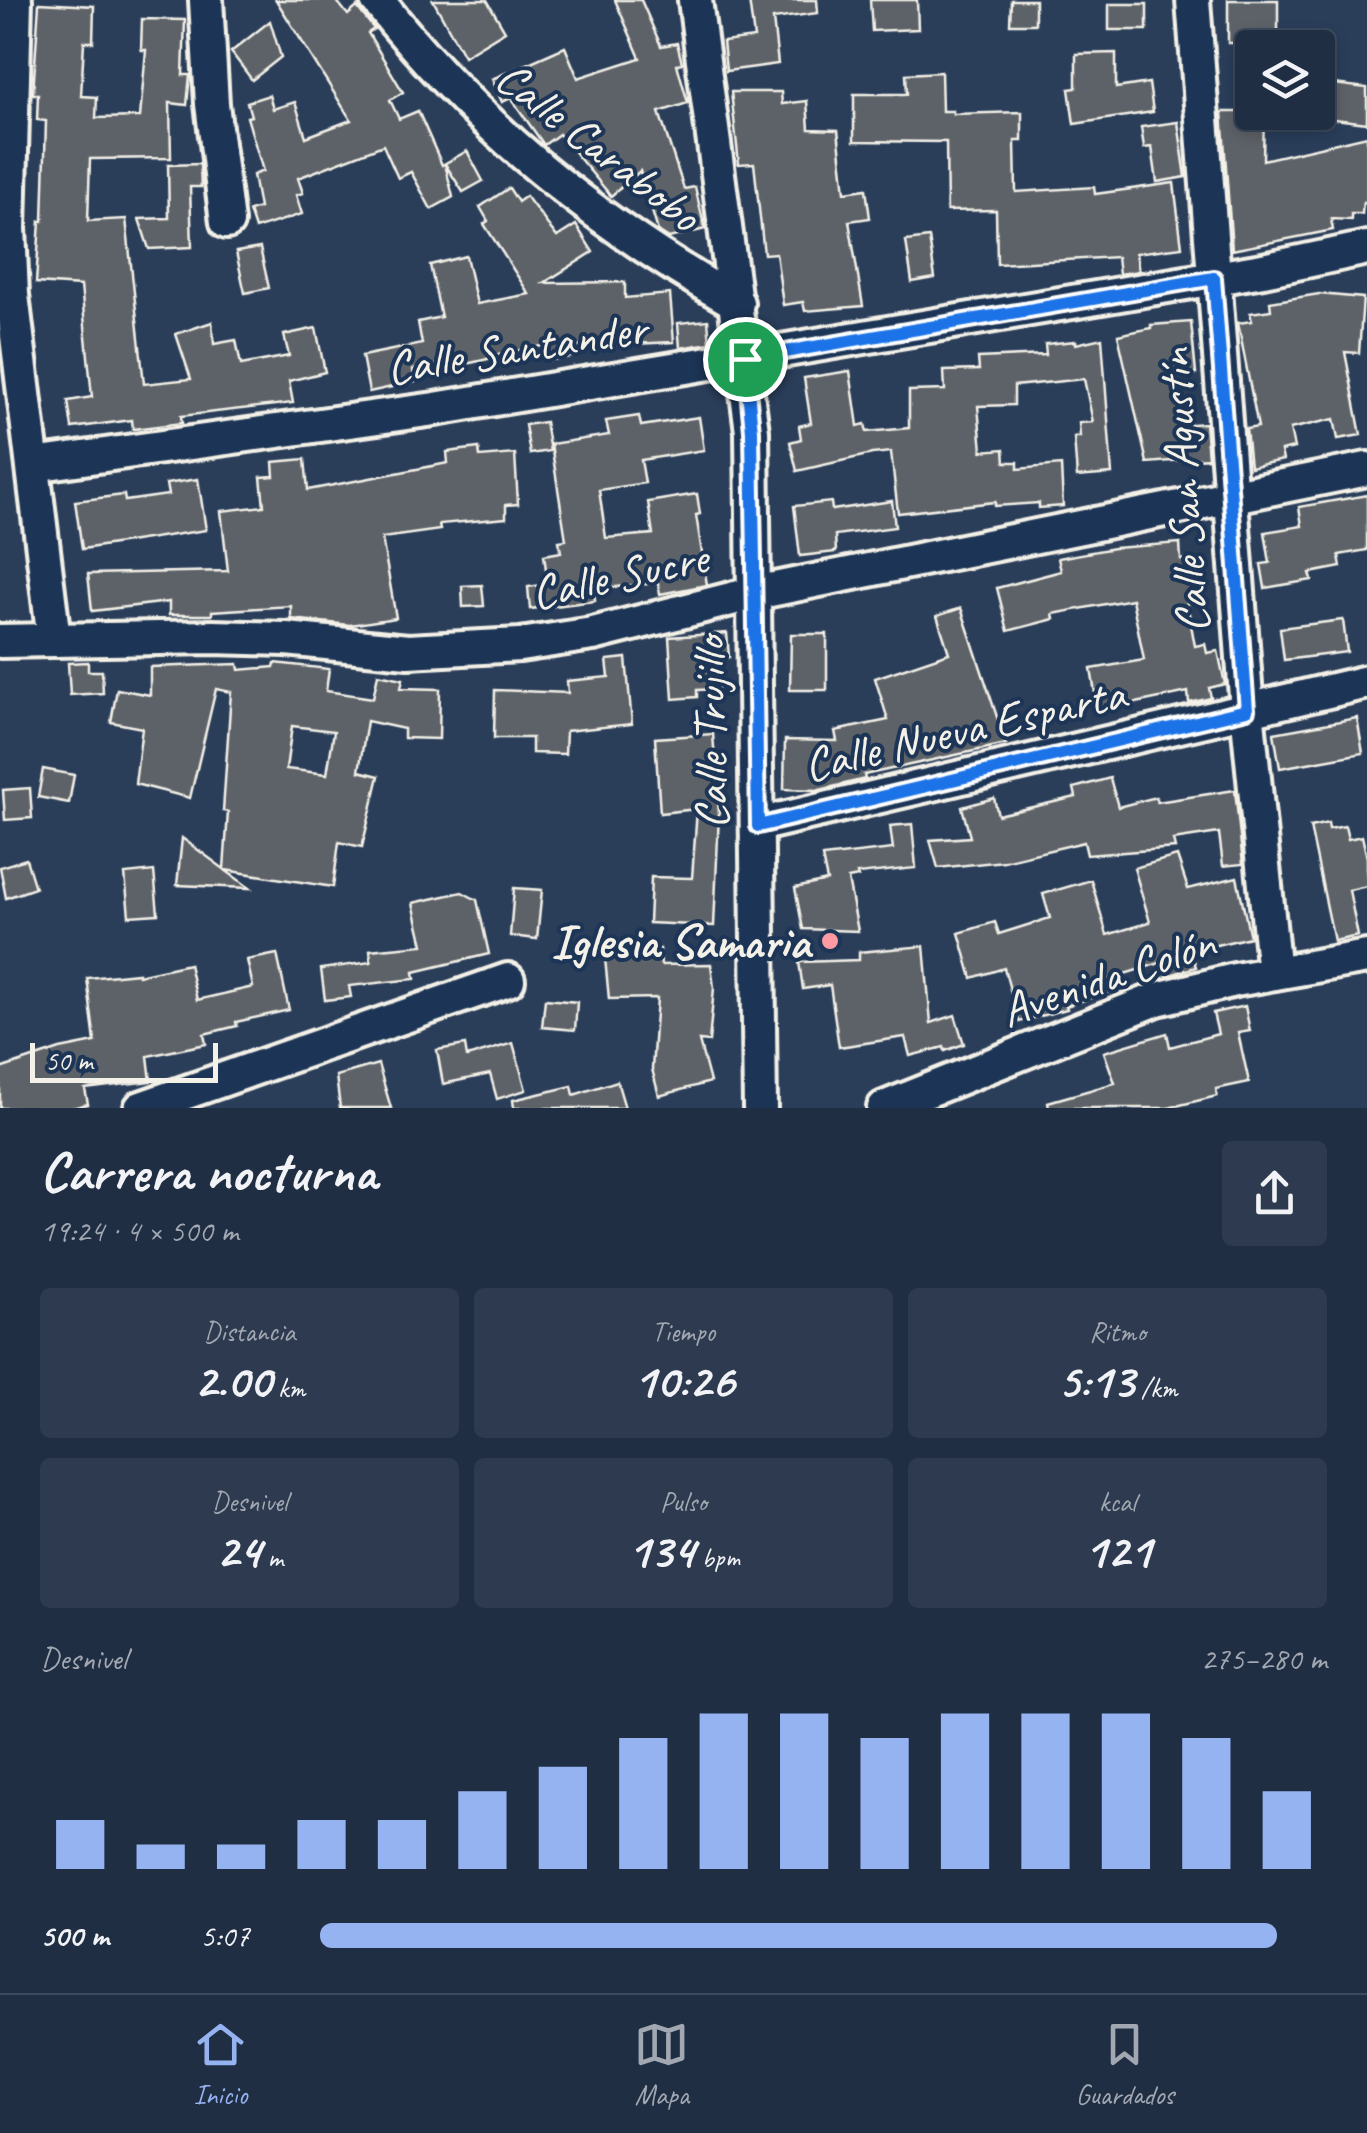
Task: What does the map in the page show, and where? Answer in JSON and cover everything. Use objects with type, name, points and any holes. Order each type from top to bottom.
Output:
[{"type":"street","points":[[14,0],[9,228],[12,295],[54,640]]},
{"type":"street","points":[[206,0],[212,104],[227,222]]},
{"type":"street","name":"Calle Carabobo","points":[[377,0],[444,81],[539,170],[660,258],[737,303]]},
{"type":"street","name":"Calle Trujillo","points":[[696,0],[752,431],[760,1108]]},
{"type":"street","name":"Calle San Agustín","points":[[1193,0],[1247,710],[1274,973]]},
{"type":"street","name":"Calle Santander","points":[[33,465],[436,409],[745,359],[1367,248]]},
{"type":"street","name":"Calle Sucre","points":[[0,641],[213,637],[286,639],[408,651],[520,645],[593,634],[755,593],[1367,469]]},
{"type":"street","name":"Calle Nueva Esparta","points":[[758,826],[1367,682]]},
{"type":"street","name":"Avenida Colón","points":[[893,1106],[1157,999],[1274,973],[1367,958]]},
{"type":"street","points":[[141,1108],[508,980]]},
{"type":"building","points":[[276,0],[336,0],[348,15],[357,7],[374,29],[368,33],[403,92],[390,100],[399,119],[418,111],[442,165],[467,151],[483,181],[463,192],[445,164],[453,197],[431,209],[411,172],[398,178],[383,145],[298,178],[303,193],[296,195],[302,214],[255,229],[249,211],[259,208],[253,175],[263,171],[247,117],[251,116],[247,102],[269,95],[273,109],[295,102],[306,137],[351,120]]},
{"type":"building","points":[[433,0],[487,0],[505,31],[464,56]]},
{"type":"building","points":[[615,0],[641,0],[661,46],[677,43],[682,63],[677,64],[688,103],[659,112],[684,189],[695,187],[705,229],[669,238],[658,231],[640,171],[611,196],[559,134],[544,145],[511,98],[502,102],[492,79],[565,47],[578,78],[640,58]]},
{"type":"building","points":[[749,0],[817,0],[818,13],[773,19],[778,64],[726,71],[723,42],[754,38]]},
{"type":"building","points":[[870,0],[917,0],[918,29],[872,31]]},
{"type":"building","points":[[1011,0],[1035,0],[1035,24],[1010,24]]},
{"type":"building","points":[[1228,0],[1278,0],[1278,30],[1235,30],[1235,43],[1228,43]]},
{"type":"building","points":[[39,3],[94,6],[93,42],[84,42],[81,96],[97,97],[96,118],[140,117],[146,50],[141,50],[142,19],[185,20],[183,75],[190,75],[187,105],[170,103],[171,158],[90,159],[88,221],[126,219],[144,384],[191,379],[176,334],[212,322],[214,344],[236,340],[241,365],[289,356],[284,335],[316,328],[325,372],[289,381],[293,403],[181,416],[182,423],[133,429],[132,420],[72,428],[68,401],[92,397],[81,286],[36,283],[43,221],[46,121],[37,120],[38,94],[33,94]]},
{"type":"building","points":[[1109,4],[1147,4],[1147,30],[1109,30]]},
{"type":"building","points":[[270,21],[281,57],[252,80],[231,52]]},
{"type":"building","points":[[1116,53],[1116,88],[1149,83],[1153,112],[1074,124],[1069,89],[1076,88],[1076,54]]},
{"type":"building","points":[[941,72],[942,111],[1022,112],[1022,141],[1015,141],[1016,192],[1094,187],[1095,194],[1174,183],[1182,247],[1136,253],[1139,271],[1119,274],[1117,257],[997,264],[996,210],[947,211],[946,142],[854,141],[854,94],[907,94],[906,74]]},
{"type":"building","points":[[1335,84],[1367,88],[1367,123],[1335,119]]},
{"type":"building","points":[[731,92],[781,92],[782,104],[807,101],[809,129],[838,130],[845,192],[866,189],[870,218],[849,221],[863,306],[805,311],[803,302],[783,305],[776,253],[764,254],[754,163],[739,164]]},
{"type":"building","points":[[1222,112],[1235,112],[1235,130],[1264,130],[1263,160],[1367,136],[1367,202],[1363,202],[1362,214],[1351,214],[1351,220],[1331,219],[1333,230],[1232,250]]},
{"type":"building","points":[[1178,122],[1186,177],[1157,182],[1152,147],[1144,148],[1141,127]]},
{"type":"building","points":[[200,164],[201,187],[190,187],[192,247],[149,249],[139,219],[169,218],[168,165]]},
{"type":"building","points":[[509,188],[518,202],[526,196],[557,237],[576,225],[593,252],[544,283],[625,282],[625,298],[670,294],[674,342],[569,347],[571,357],[550,360],[547,345],[466,364],[465,359],[413,370],[415,382],[369,392],[362,356],[422,344],[418,322],[441,317],[430,265],[466,256],[477,304],[529,294],[484,224],[488,221],[480,207]]},
{"type":"building","points":[[929,238],[935,278],[912,282],[906,241]]},
{"type":"building","points":[[260,248],[269,288],[245,293],[236,252]]},
{"type":"building","points":[[1319,294],[1363,298],[1359,353],[1345,352],[1361,435],[1338,439],[1334,419],[1290,429],[1294,448],[1281,451],[1283,460],[1250,467],[1246,429],[1258,427],[1238,323],[1252,321],[1250,313],[1271,310],[1270,302]]},
{"type":"building","points":[[708,320],[710,343],[680,348],[678,323]]},
{"type":"building","points":[[1191,322],[1196,374],[1177,376],[1179,425],[1205,423],[1208,458],[1147,463],[1118,335],[1151,325]]},
{"type":"building","points":[[1102,338],[1112,474],[1077,477],[1074,437],[1080,437],[1079,423],[1093,422],[1084,379],[1014,386],[1014,405],[978,406],[982,451],[1004,449],[1005,462],[1018,462],[1018,469],[1061,465],[1063,506],[995,506],[995,502],[898,513],[891,452],[797,471],[790,442],[801,439],[799,426],[811,423],[804,378],[850,371],[858,426],[865,424],[867,432],[909,428],[909,391],[945,390],[944,371],[979,370],[978,358],[1046,355],[1045,344],[1076,344]]},
{"type":"building","points":[[639,416],[641,426],[699,417],[704,450],[641,460],[645,483],[599,490],[606,538],[653,534],[648,502],[697,494],[700,514],[696,515],[707,585],[660,594],[658,583],[594,589],[595,601],[530,609],[528,587],[548,584],[544,555],[561,552],[559,541],[566,540],[551,444],[609,435],[606,421]]},
{"type":"building","points":[[545,422],[550,451],[530,454],[525,425]]},
{"type":"building","points":[[479,448],[480,457],[515,454],[518,504],[506,505],[506,518],[439,524],[440,530],[382,538],[396,618],[350,625],[291,619],[291,606],[212,611],[212,615],[169,615],[169,602],[92,611],[88,574],[228,571],[221,511],[264,506],[261,477],[274,476],[273,462],[305,459],[308,490],[448,463],[447,452]]},
{"type":"building","points":[[198,479],[206,530],[82,549],[75,501],[124,495],[125,501],[168,495],[166,484]]},
{"type":"building","points":[[1367,495],[1367,550],[1339,555],[1341,567],[1310,573],[1312,580],[1265,588],[1261,564],[1270,563],[1265,532],[1302,526],[1299,507]]},
{"type":"building","points":[[892,501],[895,527],[835,535],[836,552],[800,556],[794,506],[831,502],[832,510]]},
{"type":"building","points":[[1180,543],[1181,560],[1187,559],[1196,602],[1187,603],[1195,646],[1205,644],[1207,653],[1218,651],[1225,684],[1209,688],[1211,698],[1189,703],[1188,692],[1098,711],[1091,669],[1144,660],[1132,599],[1053,614],[1054,619],[1008,631],[997,588],[1061,571],[1058,558],[1114,548]]},
{"type":"building","points":[[482,585],[484,606],[463,607],[462,586]]},
{"type":"building","points":[[961,608],[1006,744],[864,775],[865,779],[820,790],[784,789],[785,740],[837,741],[835,731],[888,720],[875,678],[949,653],[937,616]]},
{"type":"building","points":[[1343,620],[1347,652],[1284,660],[1280,628]]},
{"type":"building","points":[[727,633],[729,657],[716,658],[718,689],[697,690],[697,697],[673,699],[669,637]]},
{"type":"building","points":[[791,634],[827,634],[827,690],[790,690]]},
{"type":"building","points":[[626,658],[632,724],[566,731],[565,754],[532,753],[532,738],[494,738],[495,690],[568,693],[567,681],[609,677],[607,660]]},
{"type":"building","points":[[88,662],[88,671],[102,671],[103,693],[70,695],[68,663]]},
{"type":"building","points":[[275,663],[329,669],[326,691],[373,698],[378,674],[403,679],[401,688],[440,689],[439,739],[404,738],[404,729],[367,721],[359,771],[379,776],[362,847],[339,842],[333,887],[225,870],[250,888],[177,885],[182,838],[224,869],[228,812],[223,811],[231,692],[216,689],[190,798],[135,784],[142,728],[111,722],[117,689],[150,695],[150,667],[274,667]],"holes":[[[292,726],[334,731],[327,774],[286,769]]]},
{"type":"building","points":[[1357,718],[1363,753],[1280,768],[1274,733]]},
{"type":"building","points":[[713,734],[719,814],[714,926],[649,923],[651,877],[692,878],[697,809],[660,813],[655,738]]},
{"type":"building","points":[[43,769],[74,775],[69,803],[38,797]]},
{"type":"building","points":[[1110,778],[1118,807],[1156,797],[1157,802],[1235,790],[1243,864],[1223,866],[1219,833],[1173,840],[1175,848],[1087,855],[1084,842],[1004,861],[938,868],[930,840],[970,837],[962,807],[994,798],[998,815],[1076,797],[1074,788]]},
{"type":"building","points":[[30,788],[32,818],[5,820],[3,790]]},
{"type":"building","points":[[1328,823],[1329,829],[1345,826],[1348,839],[1362,836],[1367,858],[1367,886],[1349,890],[1358,936],[1334,941],[1310,827]]},
{"type":"building","points":[[912,824],[916,868],[857,874],[858,877],[848,879],[858,931],[803,929],[795,888],[827,881],[822,857],[893,849],[890,826]]},
{"type":"building","points":[[1177,856],[1188,889],[1237,877],[1250,937],[1191,951],[1196,967],[1167,976],[1163,962],[1108,979],[1112,991],[1019,1022],[1004,968],[972,978],[959,933],[995,922],[999,934],[1050,918],[1043,894],[1091,880],[1107,935],[1150,922],[1134,868]]},
{"type":"building","points":[[26,859],[35,888],[6,898],[0,867]]},
{"type":"building","points":[[154,871],[158,914],[129,916],[125,874]]},
{"type":"building","points":[[514,888],[542,890],[537,939],[510,936]]},
{"type":"building","points":[[462,892],[477,900],[489,954],[414,972],[415,979],[349,986],[351,997],[325,1000],[321,969],[371,962],[370,950],[423,945],[413,903]]},
{"type":"building","points":[[924,946],[931,1023],[955,1015],[964,1044],[910,1056],[905,1037],[839,1047],[830,985],[803,989],[799,962],[859,960],[859,952]]},
{"type":"building","points":[[660,949],[661,965],[711,964],[714,988],[709,1042],[699,1041],[710,1082],[659,1096],[652,1069],[657,998],[609,999],[605,958]]},
{"type":"building","points":[[277,954],[289,1010],[204,1034],[206,1044],[148,1056],[151,1081],[85,1089],[88,1104],[72,1108],[0,1108],[0,1069],[95,1042],[87,978],[138,975],[189,964],[197,1000],[253,987],[247,960]]},
{"type":"building","points":[[545,999],[577,1002],[575,1030],[542,1027]]},
{"type":"building","points":[[1245,1006],[1250,1031],[1238,1033],[1249,1082],[1216,1089],[1217,1096],[1168,1108],[1049,1108],[1048,1102],[1115,1083],[1104,1052],[1167,1033],[1170,1047],[1218,1034],[1213,1013]]},
{"type":"building","points":[[513,1043],[526,1090],[497,1099],[490,1074],[443,1084],[437,1050],[465,1045],[467,1057]]},
{"type":"building","points":[[378,1064],[391,1108],[340,1108],[336,1076]]},
{"type":"building","points":[[617,1081],[625,1108],[514,1108],[513,1100],[572,1086],[574,1095]]},
{"type":"place","name":"Iglesia Samaria","points":[[830,941]]},
{"type":"route","points":[[1214,278],[1247,710],[758,826],[752,431],[745,359],[1214,278]]}]
